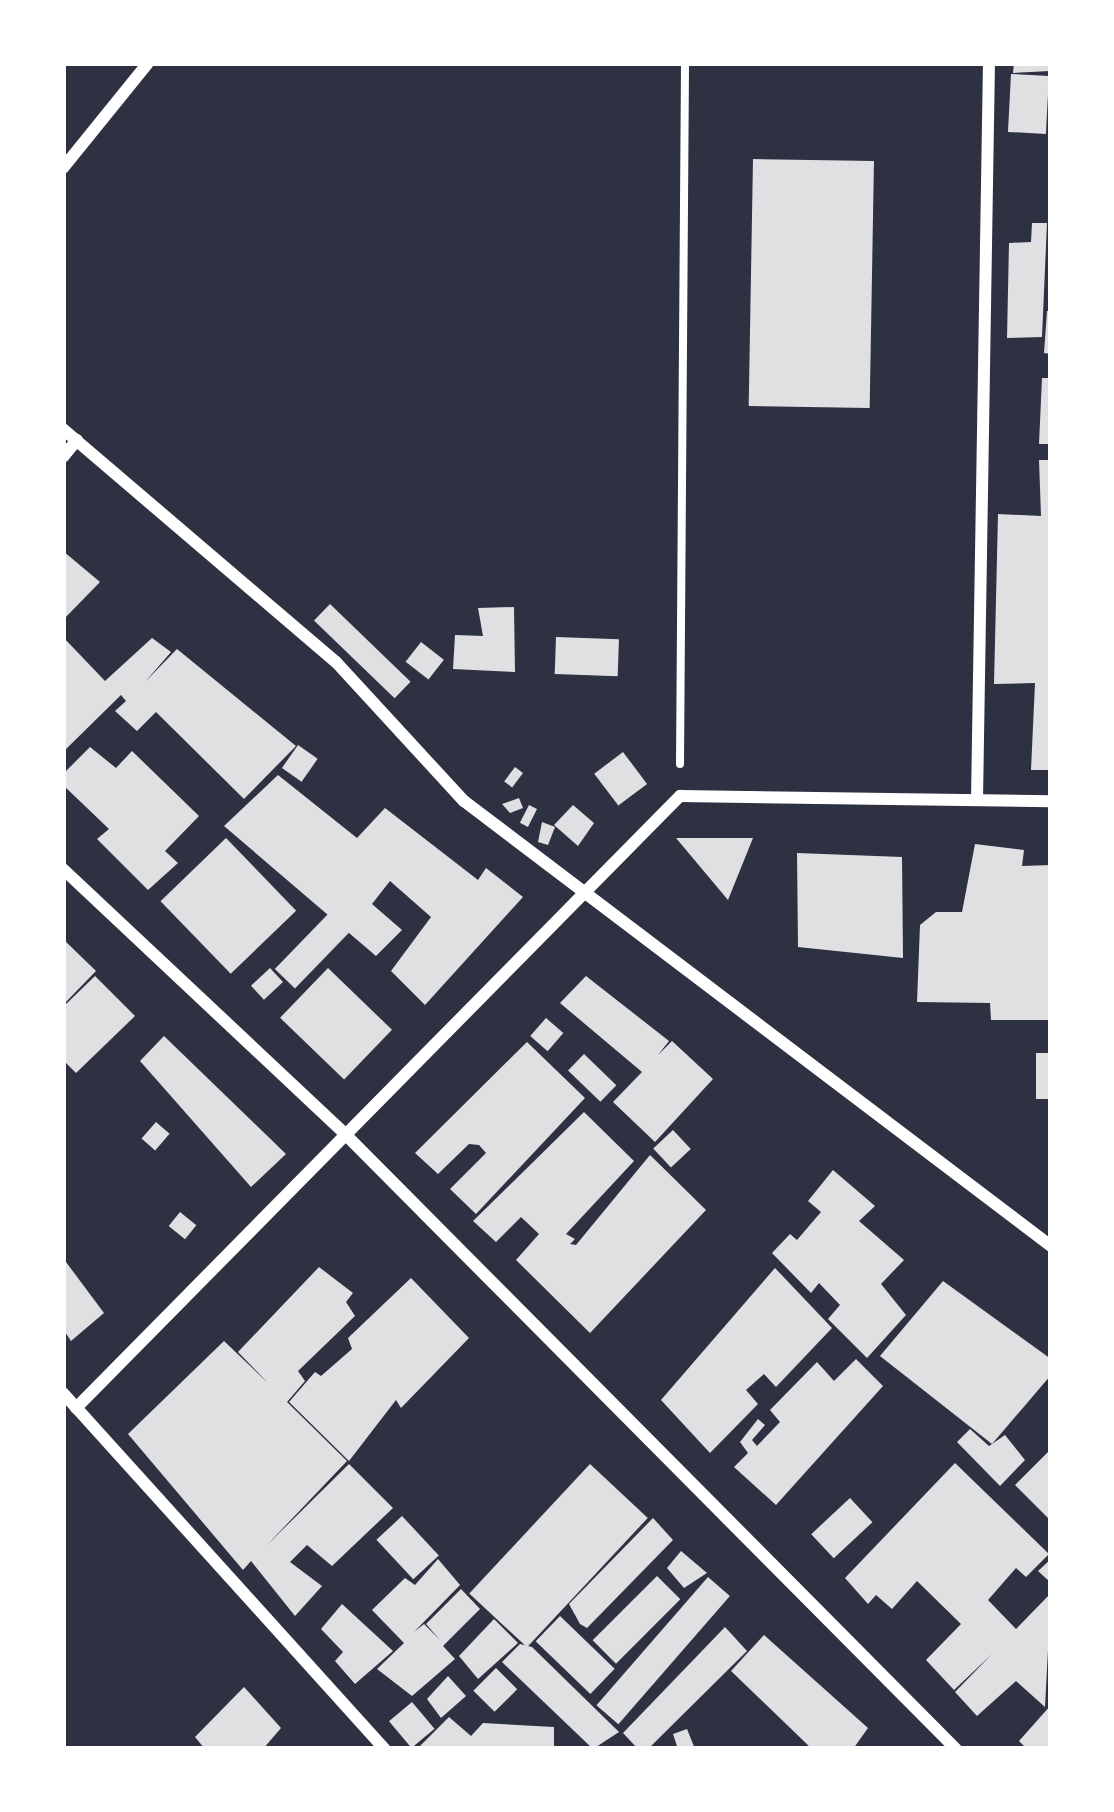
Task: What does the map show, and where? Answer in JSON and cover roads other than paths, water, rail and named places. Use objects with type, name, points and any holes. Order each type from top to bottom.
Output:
[{"type":"street","points":[[63,168],[148,63]]},
{"type":"street","points":[[977,800],[989,63]]},
{"type":"street","points":[[63,429],[336,662],[464,801],[1051,1246]]},
{"type":"street","points":[[63,457],[77,440]]},
{"type":"street","points":[[76,1408],[346,1136],[579,891],[680,796],[1051,801]]},
{"type":"street","points":[[63,868],[346,1136],[956,1749]]},
{"type":"street","points":[[63,1393],[385,1749]]}]
